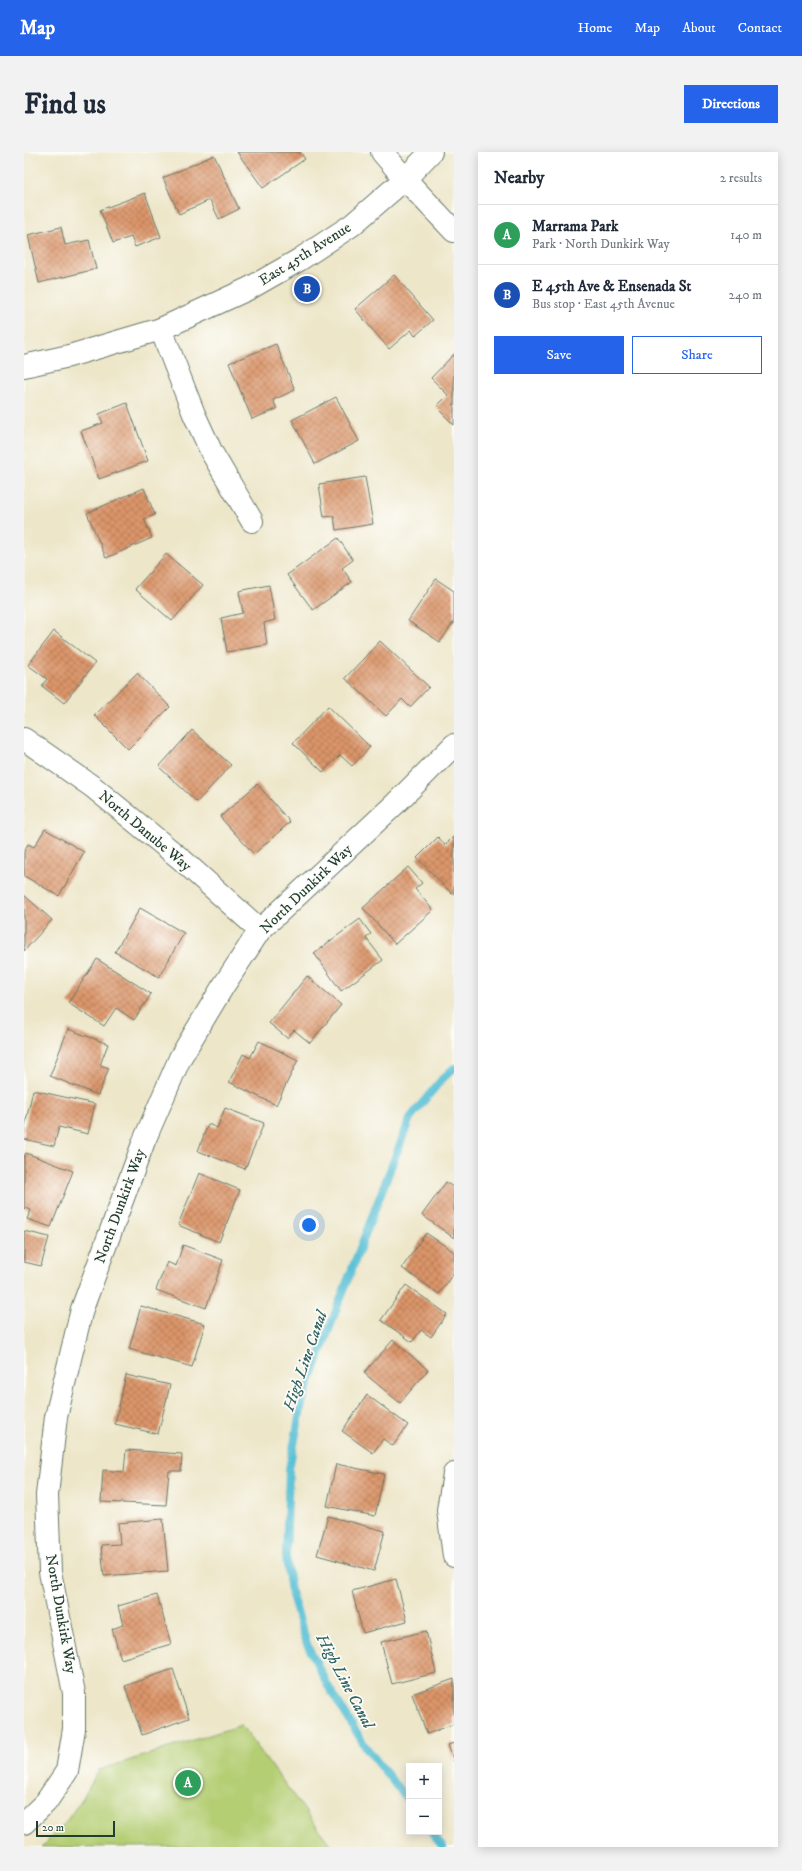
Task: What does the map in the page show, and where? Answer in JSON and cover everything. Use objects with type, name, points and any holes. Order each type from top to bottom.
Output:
[{"type":"street","points":[[382,152],[454,231]]},
{"type":"street","name":"East 45th Avenue","points":[[24,366],[69,356],[161,329],[250,288],[299,260],[352,225],[405,179],[431,152]]},
{"type":"street","points":[[161,329],[188,401],[212,453],[231,490],[252,521]]},
{"type":"street","name":"North Danube Way","points":[[26,744],[94,787],[182,860],[260,930]]},
{"type":"street","name":"North Dunkirk Way","points":[[24,1823],[46,1802],[67,1771],[74,1729],[74,1693],[50,1572],[47,1495],[56,1417],[82,1309],[144,1141],[180,1058],[222,988],[260,930],[384,814],[454,745]]},
{"type":"street","points":[[454,1474],[448,1510],[454,1556]]},
{"type":"green space","points":[[241,1725],[332,1847],[41,1847],[65,1823],[84,1796],[99,1770]]},
{"type":"building","points":[[237,152],[300,152],[305,159],[263,188]]},
{"type":"building","points":[[214,155],[239,209],[219,219],[210,200],[179,214],[163,178]]},
{"type":"building","points":[[145,193],[161,237],[135,247],[131,237],[113,243],[100,210]]},
{"type":"building","points":[[61,227],[65,245],[89,240],[96,269],[39,283],[28,235]]},
{"type":"building","points":[[394,275],[433,320],[415,336],[411,330],[389,349],[355,309]]},
{"type":"building","points":[[276,344],[295,390],[273,400],[277,409],[252,419],[229,363]]},
{"type":"building","points":[[454,354],[454,425],[436,407],[448,395],[431,378]]},
{"type":"building","points":[[336,397],[359,441],[315,464],[292,420]]},
{"type":"building","points":[[127,403],[148,461],[99,479],[81,431],[103,423],[99,414]]},
{"type":"building","points":[[365,477],[373,524],[336,530],[334,516],[324,517],[319,484]]},
{"type":"building","points":[[144,488],[155,515],[144,519],[152,538],[106,558],[87,513]]},
{"type":"building","points":[[338,538],[353,560],[342,568],[352,582],[313,610],[287,575]]},
{"type":"building","points":[[166,554],[203,585],[172,621],[135,589]]},
{"type":"building","points":[[436,579],[454,591],[454,624],[453,623],[440,642],[408,621]]},
{"type":"building","points":[[269,585],[275,620],[264,623],[267,645],[227,652],[221,618],[243,613],[239,591]]},
{"type":"building","points":[[54,631],[95,663],[64,703],[42,686],[47,679],[28,665]]},
{"type":"building","points":[[380,641],[429,687],[410,707],[402,699],[386,716],[345,678]]},
{"type":"building","points":[[137,673],[170,707],[128,749],[94,715]]},
{"type":"building","points":[[328,706],[370,747],[352,766],[340,755],[323,772],[293,743]]},
{"type":"building","points":[[192,730],[231,765],[197,802],[159,767]]},
{"type":"building","points":[[257,784],[290,822],[254,854],[220,817]]},
{"type":"building","points":[[45,829],[84,852],[59,896],[24,876],[24,852],[28,844],[34,847]]},
{"type":"building","points":[[454,836],[454,893],[452,894],[417,858],[438,837],[445,845]]},
{"type":"building","points":[[408,867],[422,883],[415,889],[433,910],[395,944],[363,908]]},
{"type":"building","points":[[24,895],[52,920],[24,951]]},
{"type":"building","points":[[140,908],[184,933],[159,977],[115,952]]},
{"type":"building","points":[[360,919],[371,934],[366,938],[383,960],[341,991],[314,953]]},
{"type":"building","points":[[97,959],[151,994],[134,1020],[116,1008],[104,1026],[68,1003]]},
{"type":"building","points":[[307,976],[341,1005],[310,1043],[294,1030],[287,1038],[269,1023]]},
{"type":"building","points":[[68,1029],[108,1044],[100,1065],[109,1068],[98,1095],[50,1076]]},
{"type":"building","points":[[259,1041],[298,1060],[276,1105],[229,1082],[243,1054],[250,1058]]},
{"type":"building","points":[[33,1090],[95,1104],[88,1134],[59,1127],[54,1146],[24,1139],[24,1130]]},
{"type":"building","points":[[225,1108],[264,1123],[245,1169],[198,1151],[208,1124],[217,1128]]},
{"type":"building","points":[[26,1153],[73,1171],[51,1227],[27,1219],[31,1210],[24,1208],[24,1157]]},
{"type":"building","points":[[199,1173],[240,1190],[219,1242],[178,1225]]},
{"type":"building","points":[[446,1182],[454,1188],[454,1238],[422,1215]]},
{"type":"building","points":[[24,1231],[49,1237],[41,1266],[24,1262]]},
{"type":"building","points":[[426,1233],[454,1252],[454,1272],[439,1294],[402,1268]]},
{"type":"building","points":[[183,1245],[223,1260],[206,1308],[156,1290],[167,1262],[176,1266]]},
{"type":"building","points":[[406,1285],[447,1314],[431,1337],[421,1330],[412,1342],[381,1320]]},
{"type":"building","points":[[141,1306],[205,1324],[192,1367],[129,1349]]},
{"type":"building","points":[[393,1340],[428,1370],[400,1403],[364,1373]]},
{"type":"building","points":[[126,1375],[170,1385],[158,1434],[115,1424]]},
{"type":"building","points":[[367,1395],[408,1425],[393,1446],[383,1439],[373,1453],[342,1431]]},
{"type":"building","points":[[126,1450],[182,1454],[181,1471],[169,1471],[166,1505],[101,1502],[103,1470],[124,1472]]},
{"type":"building","points":[[336,1464],[384,1474],[375,1516],[327,1506]]},
{"type":"building","points":[[328,1516],[385,1531],[374,1571],[317,1555]]},
{"type":"building","points":[[163,1519],[168,1571],[104,1576],[101,1545],[120,1544],[118,1523]]},
{"type":"building","points":[[396,1579],[407,1621],[363,1633],[352,1591]]},
{"type":"building","points":[[157,1595],[171,1644],[121,1659],[112,1629],[123,1625],[118,1606]]},
{"type":"building","points":[[426,1631],[436,1673],[392,1684],[381,1642]]},
{"type":"building","points":[[173,1669],[189,1718],[142,1735],[125,1686]]},
{"type":"building","points":[[454,1679],[454,1724],[427,1734],[412,1694]]},
{"type":"building","points":[[454,1743],[454,1762],[448,1745]]},
{"type":"waterway","name":"High Line Canal","points":[[407,1799],[365,1746],[327,1684],[307,1644],[291,1592],[286,1557],[289,1469],[302,1404],[335,1313],[410,1118],[442,1079],[454,1068]]},
{"type":"waterway","name":"High Line Canal","points":[[433,1835],[443,1847]]},
{"type":"place","name":"E 45th Ave & Ensenada St","points":[[307,289]]},
{"type":"place","name":"Marrama Park","points":[[188,1783]]}]
